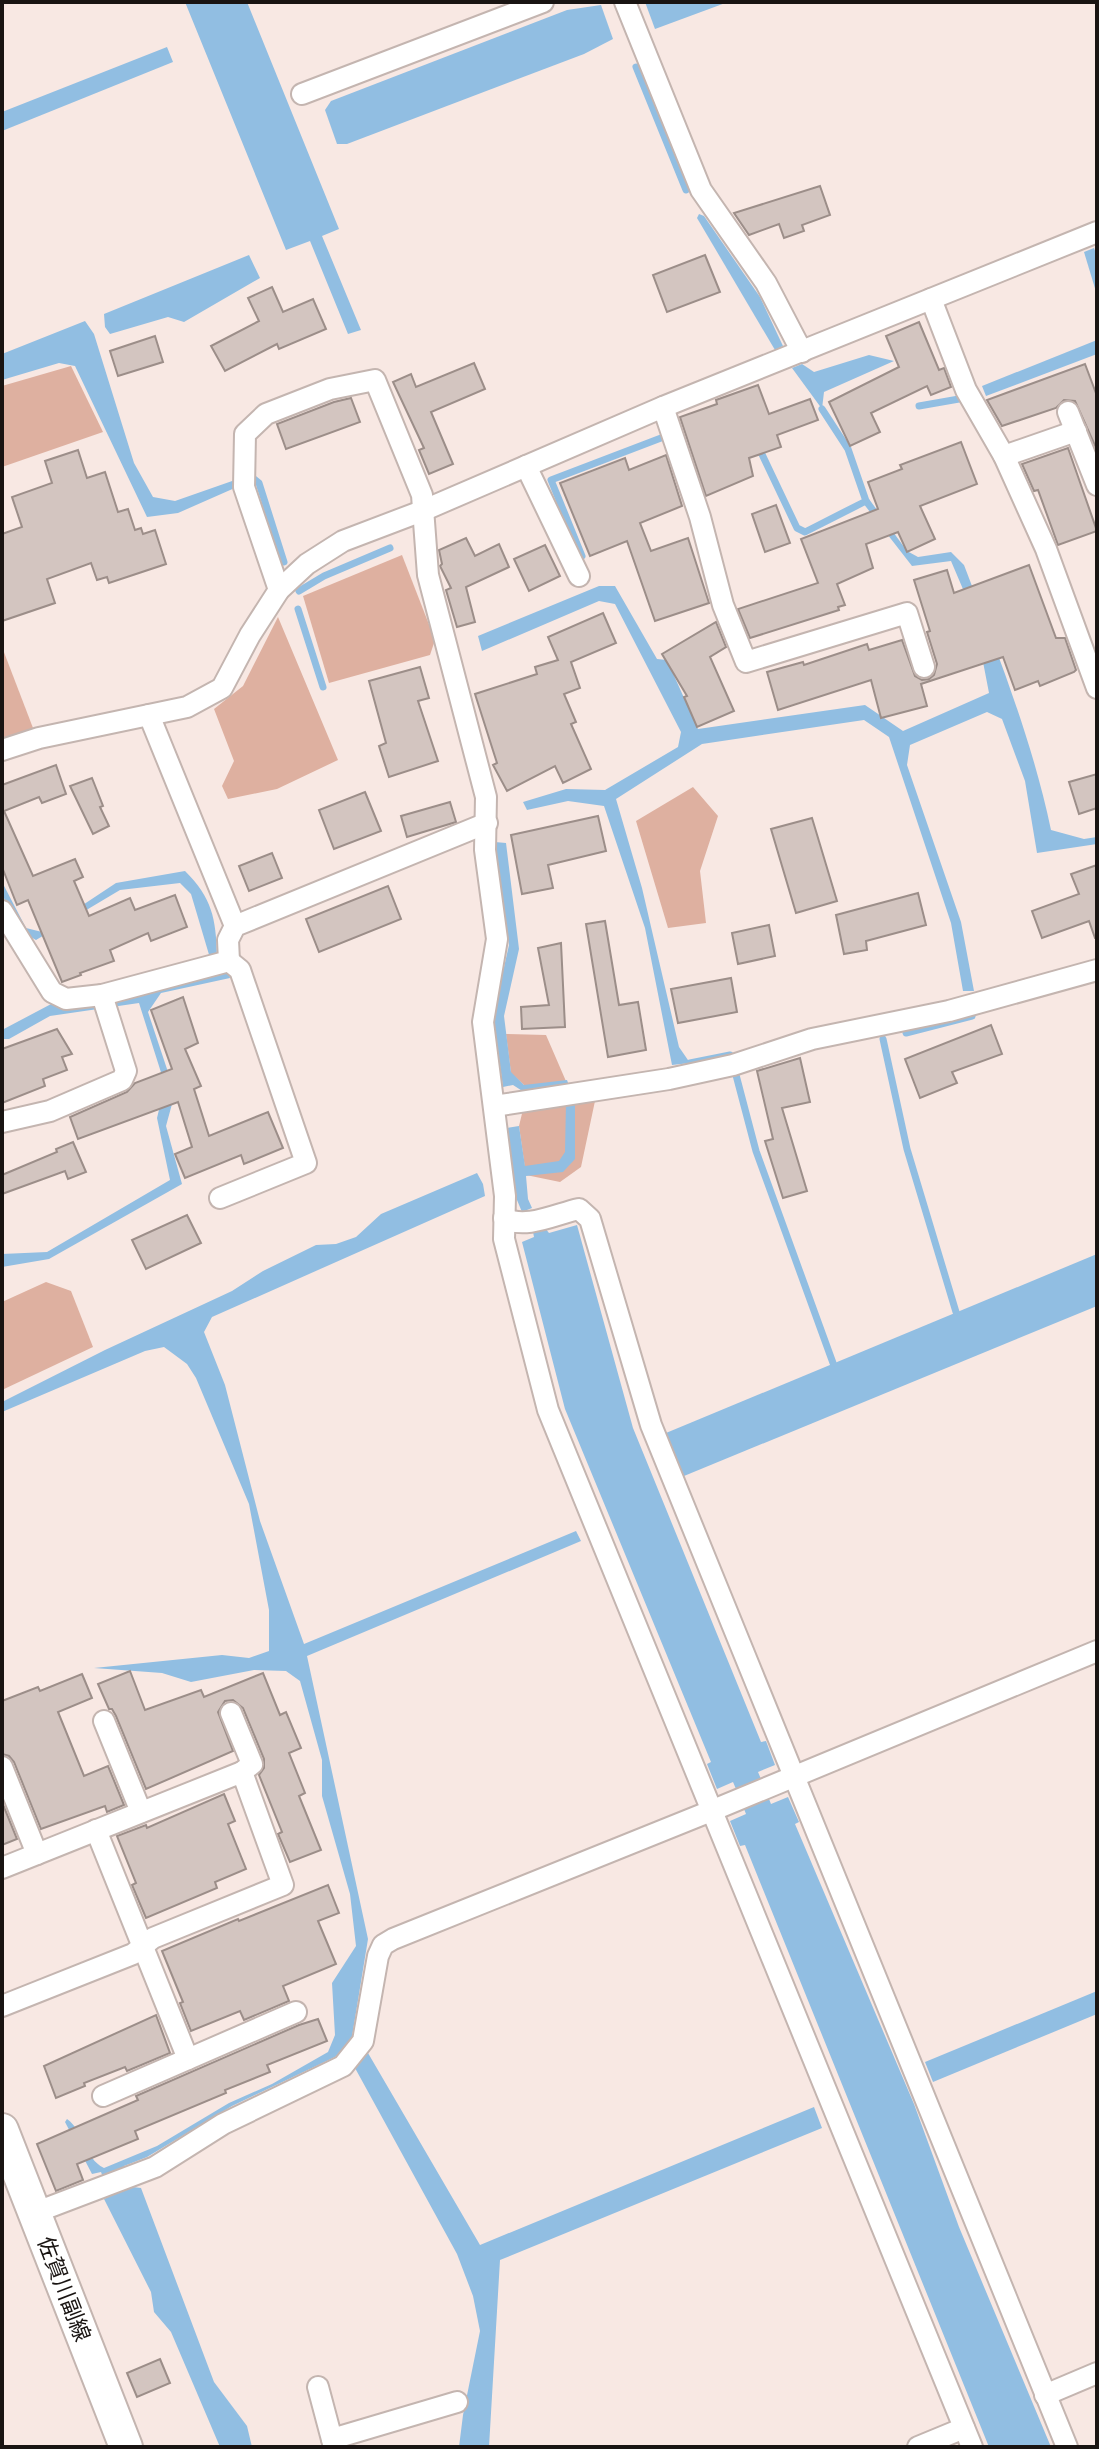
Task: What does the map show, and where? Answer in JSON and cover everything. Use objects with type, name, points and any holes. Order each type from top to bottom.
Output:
[{"type":"main road","name":"佐賀川副線","points":[[2,2130],[126,2447]]},
{"type":"street","points":[[302,94],[543,2]]},
{"type":"street","points":[[625,2],[701,190],[766,283],[802,352]]},
{"type":"street","points":[[2,750],[39,738],[187,707],[222,688],[279,590],[307,564],[343,541],[422,511],[663,407],[1097,232]]},
{"type":"street","points":[[931,299],[966,390],[1004,456],[1046,549],[1097,688]]},
{"type":"street","points":[[279,590],[244,487],[245,434],[266,414],[330,389],[375,380],[422,495],[428,575],[486,797],[485,850],[497,939],[483,1022],[505,1196],[514,1220],[504,1239],[548,1410],[968,2438],[918,2447]]},
{"type":"street","points":[[663,407],[700,517],[723,605],[746,662],[907,613],[924,667]]},
{"type":"street","points":[[1068,412],[1097,485]]},
{"type":"street","points":[[1004,456],[1076,431]]},
{"type":"street","points":[[526,466],[579,576]]},
{"type":"street","points":[[149,715],[235,926]]},
{"type":"street","points":[[220,1198],[306,1163],[240,970],[229,961],[228,940],[235,926],[487,823]]},
{"type":"street","points":[[2,911],[52,992],[66,999],[104,1002],[229,961]]},
{"type":"street","points":[[494,1106],[669,1079],[733,1065],[812,1039],[949,1011],[1097,970]]},
{"type":"street","points":[[2,1122],[50,1111],[122,1080],[126,1071],[104,1002]]},
{"type":"street","points":[[514,1220],[579,1209],[590,1219],[651,1425],[1067,2447]]},
{"type":"street","points":[[34,2213],[155,2167],[223,2124],[343,2066],[363,2041],[378,1956],[383,1945],[393,1939],[1097,1651]]},
{"type":"street","points":[[2,1868],[242,1772],[252,1764],[231,1713]]},
{"type":"street","points":[[104,1721],[141,1812]]},
{"type":"street","points":[[2,1767],[37,1854]]},
{"type":"street","points":[[2,2006],[133,1954],[153,1938],[283,1885],[242,1772]]},
{"type":"street","points":[[96,1830],[188,2059]]},
{"type":"street","points":[[103,2096],[296,2012]]},
{"type":"street","points":[[1045,2395],[1097,2373]]},
{"type":"street","points":[[318,2387],[333,2443],[457,2402]]},
{"type":"shaded area","points":[[71,366],[103,432],[2,467],[2,386]]},
{"type":"shaded area","points":[[402,555],[435,640],[430,655],[329,683],[303,596]]},
{"type":"shaded area","points":[[278,617],[338,760],[277,789],[228,799],[222,786],[234,761],[214,709],[243,686]]},
{"type":"shaded area","points":[[2,647],[33,728],[2,739]]},
{"type":"shaded area","points":[[693,787],[718,816],[700,871],[706,923],[668,928],[636,821]]},
{"type":"shaded area","points":[[506,1034],[546,1035],[575,1102],[595,1101],[581,1167],[560,1182],[526,1175],[519,1126],[527,1093],[524,1085],[511,1073]]},
{"type":"shaded area","points":[[46,1282],[71,1291],[93,1347],[2,1390],[2,1302]]},
{"type":"water","points":[[185,2],[247,2],[339,229],[322,236],[361,330],[348,334],[310,241],[286,250]]},
{"type":"water","points":[[645,2],[728,2],[655,29]]},
{"type":"water","points":[[601,5],[613,39],[584,54],[347,144],[337,144],[325,110],[331,101],[567,10]]},
{"type":"water","points":[[167,47],[173,62],[2,131],[2,112]]},
{"type":"water","points":[[699,214],[704,216],[760,297],[783,346],[775,350],[697,218]]},
{"type":"water","points":[[1094,248],[1097,256],[1097,295],[1084,252]]},
{"type":"water","points":[[249,255],[260,278],[184,322],[168,317],[110,334],[105,327],[104,314]]},
{"type":"water","points":[[85,321],[94,334],[134,463],[153,497],[175,501],[235,480],[237,487],[178,513],[147,517],[75,366],[59,363],[2,380],[2,354]]},
{"type":"water","points":[[1097,340],[1097,354],[986,396],[982,386]]},
{"type":"water","points":[[869,355],[894,361],[824,392],[822,409],[792,368],[802,364],[814,372]]},
{"type":"water","points":[[869,499],[907,551],[918,557],[951,552],[964,565],[1024,729],[1051,830],[1084,839],[1097,837],[1097,844],[1037,853],[1025,781],[1002,719],[987,712],[910,745],[907,765],[961,922],[974,991],[963,991],[951,923],[889,737],[864,720],[702,744],[616,799],[642,888],[679,1047],[690,1063],[672,1065],[645,928],[604,806],[568,801],[527,810],[523,802],[566,789],[605,790],[678,747],[681,732],[615,604],[599,601],[482,651],[478,636],[599,586],[615,586],[657,659],[667,660],[698,729],[865,705],[903,731],[989,693],[974,615],[951,561],[912,566],[863,503]]},
{"type":"water","points":[[495,842],[506,843],[519,949],[504,1016],[511,1072],[524,1085],[567,1080],[570,1088],[527,1094],[513,1085],[503,1087],[493,1016],[509,945]]},
{"type":"water","points":[[185,871],[201,890],[211,909],[217,956],[210,958],[191,894],[180,883],[120,890],[36,940],[22,930],[7,908],[2,882],[26,928],[42,932],[116,883]]},
{"type":"water","points":[[228,970],[230,978],[161,993],[148,1012],[175,1093],[166,1126],[182,1184],[49,1259],[2,1267],[2,1254],[47,1252],[170,1180],[157,1118],[165,1085],[139,1003],[50,1016],[9,1039],[2,1039],[2,1030],[53,1003]]},
{"type":"water","points":[[566,1103],[575,1103],[575,1159],[563,1172],[526,1176],[532,1208],[522,1212],[517,1200],[507,1128],[519,1126],[525,1166],[559,1161],[565,1152]]},
{"type":"water","points":[[477,1173],[485,1196],[212,1317],[204,1332],[225,1385],[260,1521],[304,1644],[576,1531],[581,1541],[307,1656],[368,1939],[352,2037],[347,2048],[335,2057],[232,2106],[147,2157],[124,2166],[133,2187],[141,2188],[214,2382],[247,2426],[252,2447],[220,2447],[171,2332],[154,2312],[151,2292],[104,2199],[110,2196],[101,2172],[92,2174],[65,2122],[67,2119],[73,2124],[92,2158],[104,2168],[157,2146],[229,2103],[272,2084],[328,2052],[335,2035],[332,1983],[356,1946],[350,1894],[322,1796],[322,1760],[300,1681],[286,1671],[254,1670],[191,1682],[162,1673],[94,1668],[222,1655],[249,1658],[269,1651],[269,1610],[249,1504],[196,1378],[187,1364],[164,1347],[145,1351],[2,1412],[2,1402],[232,1291],[263,1271],[316,1245],[336,1244],[356,1237],[381,1214]]},
{"type":"water","points":[[577,1225],[633,1428],[761,1742],[766,1741],[775,1765],[758,1772],[761,1779],[736,1789],[733,1782],[717,1789],[707,1764],[711,1762],[565,1409],[522,1242],[534,1237],[533,1232],[545,1228],[549,1233]]},
{"type":"water","points":[[1097,1254],[1097,1306],[684,1476],[666,1433]]},
{"type":"water","points":[[788,1797],[799,1822],[795,1824],[914,2104],[959,2227],[1051,2447],[989,2447],[745,1845],[740,1846],[730,1821],[746,1814],[744,1809],[769,1799],[771,1804]]},
{"type":"water","points":[[1097,1991],[1097,2014],[933,2082],[925,2062]]},
{"type":"water","points":[[368,2053],[480,2245],[814,2107],[822,2128],[500,2260],[489,2447],[459,2447],[480,2331],[473,2296],[457,2254],[355,2068]]},
{"type":"building","points":[[820,186],[830,215],[802,225],[804,231],[784,238],[779,224],[749,235],[734,213]]},
{"type":"building","points":[[705,255],[720,292],[667,312],[653,275]]},
{"type":"building","points":[[272,287],[283,312],[313,299],[326,329],[279,349],[277,344],[225,371],[211,346],[259,321],[248,298]]},
{"type":"building","points":[[919,322],[939,370],[944,368],[951,387],[931,395],[927,386],[871,413],[880,432],[850,446],[829,402],[899,367],[886,336]]},
{"type":"building","points":[[155,336],[163,362],[118,376],[110,351]]},
{"type":"building","points":[[474,363],[485,389],[431,412],[453,464],[429,474],[419,450],[424,448],[393,382],[411,374],[416,387]]},
{"type":"building","points":[[1085,364],[1097,396],[1097,450],[1075,401],[1064,400],[1056,408],[1002,426],[987,400]]},
{"type":"building","points":[[758,385],[769,414],[810,399],[818,420],[777,435],[781,447],[749,458],[753,476],[706,496],[680,417]]},
{"type":"building","points":[[351,398],[360,422],[286,449],[277,424]]},
{"type":"building","points":[[961,442],[977,484],[920,506],[935,539],[907,552],[898,532],[866,544],[873,568],[837,584],[845,605],[838,607],[839,610],[750,638],[738,609],[818,583],[801,539],[878,509],[868,482],[902,469],[900,465]]},
{"type":"building","points":[[1068,448],[1097,531],[1058,545],[1038,490],[1034,491],[1022,464]]},
{"type":"building","points":[[78,450],[87,478],[105,472],[118,512],[128,509],[135,530],[141,528],[143,534],[155,530],[166,564],[109,583],[107,577],[97,580],[91,563],[47,579],[55,603],[2,621],[2,534],[22,527],[12,497],[52,483],[45,461]]},
{"type":"building","points":[[666,455],[682,506],[640,523],[651,551],[688,538],[709,603],[655,621],[627,541],[590,556],[560,483],[625,458],[629,470]]},
{"type":"building","points":[[776,505],[790,543],[765,552],[752,514]]},
{"type":"building","points":[[466,538],[475,556],[499,544],[509,567],[466,587],[475,622],[457,627],[446,590],[451,588],[440,566],[439,550]]},
{"type":"building","points":[[545,545],[560,576],[529,591],[514,559]]},
{"type":"building","points":[[1029,565],[1056,638],[1065,638],[1076,670],[1074,672],[1040,686],[1038,681],[1015,690],[1003,657],[921,684],[927,706],[881,718],[871,680],[778,710],[767,672],[803,662],[804,665],[867,644],[869,650],[902,640],[915,676],[922,680],[929,679],[934,675],[937,664],[914,580],[947,570],[954,593]]},
{"type":"building","points":[[603,613],[616,643],[571,662],[580,688],[564,694],[576,722],[571,724],[591,769],[563,783],[555,766],[507,791],[493,765],[497,763],[475,694],[537,674],[535,667],[558,660],[548,637]]},
{"type":"building","points":[[716,622],[726,647],[710,657],[734,711],[697,727],[684,697],[687,696],[662,654]]},
{"type":"building","points":[[420,667],[429,698],[418,701],[438,761],[389,777],[379,746],[386,743],[369,681]]},
{"type":"building","points":[[56,765],[66,794],[42,803],[39,797],[4,811],[33,876],[75,859],[83,877],[74,881],[89,916],[130,898],[135,910],[175,895],[187,927],[151,941],[148,933],[110,950],[114,961],[62,982],[28,900],[17,905],[2,867],[2,785]]},
{"type":"building","points":[[1097,774],[1097,808],[1079,814],[1069,782]]},
{"type":"building","points":[[92,778],[109,826],[93,834],[70,786]]},
{"type":"building","points":[[365,792],[381,831],[334,849],[319,810]]},
{"type":"building","points":[[450,802],[456,822],[407,837],[401,816]]},
{"type":"building","points":[[598,816],[606,851],[548,865],[553,888],[522,894],[511,835]]},
{"type":"building","points":[[812,818],[837,901],[796,913],[771,829]]},
{"type":"building","points":[[272,853],[282,878],[249,891],[239,866]]},
{"type":"building","points":[[1097,865],[1097,938],[1089,921],[1042,938],[1032,911],[1079,894],[1071,874]]},
{"type":"building","points":[[388,886],[401,919],[319,952],[306,919]]},
{"type":"building","points":[[918,893],[926,925],[866,941],[867,950],[844,954],[836,915]]},
{"type":"building","points":[[605,921],[619,1005],[638,1002],[646,1050],[608,1057],[586,924]]},
{"type":"building","points":[[769,925],[775,956],[738,964],[732,933]]},
{"type":"building","points":[[561,943],[565,1027],[522,1029],[521,1007],[549,1005],[538,948]]},
{"type":"building","points":[[731,978],[737,1012],[678,1023],[671,989]]},
{"type":"building","points":[[183,997],[198,1043],[185,1049],[201,1086],[194,1089],[209,1136],[268,1112],[283,1148],[244,1164],[241,1155],[185,1178],[175,1154],[192,1147],[178,1102],[78,1139],[70,1117],[127,1092],[135,1083],[172,1069],[151,1010]]},
{"type":"building","points":[[991,1025],[1002,1054],[952,1072],[957,1083],[920,1098],[905,1059]]},
{"type":"building","points":[[57,1029],[72,1054],[62,1057],[67,1070],[43,1079],[45,1086],[2,1103],[2,1049]]},
{"type":"building","points":[[800,1058],[810,1102],[782,1108],[807,1191],[783,1198],[765,1141],[773,1139],[757,1071]]},
{"type":"building","points":[[73,1142],[86,1172],[68,1179],[65,1171],[2,1194],[2,1175]]},
{"type":"building","points":[[187,1215],[201,1243],[146,1269],[132,1240]]},
{"type":"building","points":[[130,1671],[145,1710],[201,1690],[204,1697],[263,1673],[280,1715],[286,1712],[301,1748],[289,1753],[305,1793],[299,1796],[321,1850],[290,1862],[278,1834],[282,1832],[259,1775],[264,1768],[264,1759],[243,1708],[233,1700],[225,1701],[218,1712],[233,1751],[146,1789],[116,1716],[109,1709],[98,1684]]},
{"type":"building","points":[[82,1674],[92,1698],[58,1712],[84,1776],[108,1766],[124,1805],[107,1812],[105,1806],[41,1829],[14,1762],[2,1754],[2,1701],[38,1687],[40,1691]]},
{"type":"building","points":[[224,1794],[235,1821],[228,1824],[246,1869],[215,1882],[217,1888],[146,1918],[117,1836],[146,1825],[147,1828]]},
{"type":"building","points":[[2,1802],[17,1839],[2,1845]]},
{"type":"building","points":[[328,1885],[339,1913],[318,1921],[336,1964],[283,1986],[289,2001],[244,2020],[240,2011],[191,2031],[162,1951]]},
{"type":"building","points":[[156,2015],[170,2053],[127,2071],[125,2067],[84,2083],[85,2086],[56,2098],[44,2066]]},
{"type":"building","points":[[318,2019],[327,2041],[267,2065],[270,2072],[225,2090],[226,2093],[135,2131],[138,2139],[77,2164],[83,2180],[56,2191],[37,2144],[138,2100],[136,2096]]},
{"type":"building","points":[[160,2359],[170,2383],[137,2397],[127,2373]]},
{"type":"waterway","points":[[636,67],[686,190]]},
{"type":"waterway","points":[[919,406],[959,399]]},
{"type":"waterway","points":[[759,448],[797,528],[805,532],[866,501],[848,449],[822,409]]},
{"type":"waterway","points":[[582,556],[551,480],[661,438]]},
{"type":"waterway","points":[[254,479],[259,483],[284,562]]},
{"type":"waterway","points":[[299,591],[324,576],[390,548]]},
{"type":"waterway","points":[[298,609],[323,687]]},
{"type":"waterway","points":[[906,1033],[972,1016]]},
{"type":"waterway","points":[[883,1039],[907,1149],[956,1312]]},
{"type":"waterway","points":[[690,1063],[730,1055]]},
{"type":"waterway","points":[[736,1075],[756,1151],[833,1363]]}]
